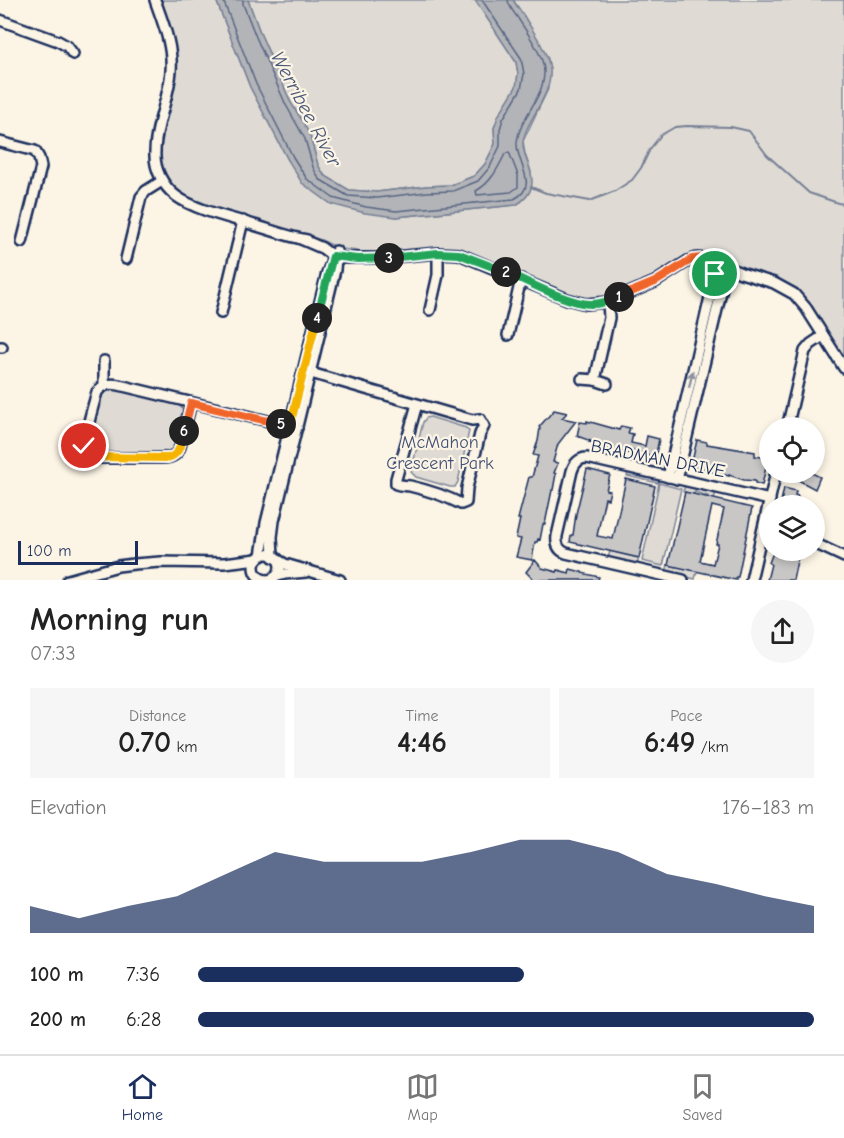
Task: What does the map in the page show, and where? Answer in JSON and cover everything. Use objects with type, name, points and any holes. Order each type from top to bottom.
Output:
[{"type":"street","points":[[155,0],[166,32],[172,62],[171,79],[155,145],[155,159],[162,181],[183,201],[194,206],[301,239],[323,243],[335,255],[335,270],[266,523],[259,558],[255,563],[257,576]]},
{"type":"street","points":[[0,20],[58,41],[67,46],[73,54]]},
{"type":"street","points":[[0,142],[35,151],[41,167],[22,242]]},
{"type":"street","points":[[126,259],[141,197],[162,181]]},
{"type":"street","points":[[221,313],[243,221]]},
{"type":"street","points":[[335,255],[355,253],[368,258],[438,253],[463,255],[574,302],[593,304],[608,302],[650,285],[692,259],[702,258],[774,283],[794,294],[806,308],[844,368]]},
{"type":"street","points":[[429,310],[438,275],[438,253]]},
{"type":"street","points":[[673,478],[722,265]]},
{"type":"street","points":[[508,335],[521,279]]},
{"type":"street","points":[[595,381],[609,318],[608,302]]},
{"type":"street","points":[[790,417],[805,351],[823,336]]},
{"type":"street","points":[[104,361],[104,386]]},
{"type":"street","points":[[307,371],[472,420],[478,418],[483,422],[484,426],[480,434],[464,503],[461,504],[411,486],[396,484],[417,404]]},
{"type":"street","points":[[582,379],[607,384]]},
{"type":"street","points":[[191,403],[180,447],[172,457],[92,457],[85,453],[85,441],[97,392],[104,386],[113,384],[293,427]]},
{"type":"street","points":[[273,579],[279,568],[274,557],[272,537],[274,521],[293,427]]},
{"type":"street","name":"BRADMAN DRIVE","points":[[683,580],[650,576],[566,553],[559,548],[557,536],[572,471],[577,462],[587,458],[759,498]]},
{"type":"street","points":[[825,548],[844,557]]},
{"type":"street","points":[[752,580],[759,552]]},
{"type":"street","points":[[68,580],[118,566],[161,562],[224,563],[267,555],[285,564],[340,580]]},
{"type":"street","points":[[224,563],[265,580],[285,574],[311,572]]},
{"type":"green space","points":[[160,0],[216,0],[250,87],[288,160],[396,217],[516,205],[531,172],[523,141],[548,89],[548,59],[513,0],[844,0],[844,359],[809,303],[796,290],[778,279],[709,254],[689,255],[642,283],[602,298],[583,299],[458,249],[438,248],[370,254],[340,249],[321,240],[195,202],[175,189],[164,175],[160,158],[160,145],[174,86],[176,62],[173,39]]},
{"type":"green space","points":[[248,0],[475,0],[516,62],[518,74],[516,87],[494,128],[495,144],[485,164],[474,176],[451,185],[377,192],[349,190],[324,175],[318,165],[310,136],[291,103]]},
{"type":"green space","points":[[112,388],[176,403],[181,407],[183,418],[174,450],[166,454],[127,454],[105,453],[92,449],[90,440],[100,396],[103,391]]},
{"type":"green space","name":"McMahon Crescent Park","points":[[430,417],[466,428],[469,431],[455,487],[416,477],[411,472],[423,422]]},
{"type":"green space","points":[[628,472],[659,479],[658,483],[627,476]]},
{"type":"green space","points":[[659,483],[681,489],[663,566],[642,561]]},
{"type":"green space","points":[[685,485],[716,492],[714,499],[695,492],[694,494],[683,492]]},
{"type":"green space","points":[[610,551],[639,558],[637,565],[608,559]]},
{"type":"green space","points":[[668,565],[697,571],[695,579],[666,572]]},
{"type":"water","points":[[216,0],[248,0],[291,103],[310,136],[318,165],[324,175],[349,190],[377,192],[451,185],[474,176],[485,164],[495,144],[494,128],[498,116],[516,87],[518,74],[516,62],[475,0],[513,0],[540,43],[550,69],[547,89],[528,126],[523,143],[532,180],[527,196],[516,205],[396,217],[365,213],[331,204],[302,183],[288,160],[250,87]]},
{"type":"building","points":[[554,410],[567,413],[562,418],[576,421],[558,444],[553,462],[558,463],[554,473],[556,474],[553,490],[540,540],[535,542],[532,560],[516,557],[521,539],[516,538],[520,519],[518,519],[529,477],[532,477],[538,456],[533,455],[538,441],[539,427]]},
{"type":"building","points":[[587,421],[619,430],[621,426],[630,428],[628,433],[633,434],[631,443],[645,446],[647,436],[659,439],[655,459],[649,458],[649,455],[629,450],[628,453],[605,448],[606,446],[577,436],[580,422],[587,423]]},
{"type":"building","points":[[697,440],[707,442],[707,444],[755,452],[755,456],[759,457],[759,483],[762,483],[762,485],[755,481],[691,466]]},
{"type":"building","points":[[587,469],[610,475],[606,490],[610,491],[608,499],[605,498],[597,536],[613,539],[626,479],[655,486],[639,558],[570,542]]},
{"type":"building","points":[[804,483],[818,483],[815,489]]},
{"type":"building","points":[[784,488],[796,491],[795,495],[782,495]]},
{"type":"building","points":[[685,492],[752,508],[736,580],[668,565]],"holes":[[[712,506],[724,509],[713,564],[700,561]]]},
{"type":"building","points":[[535,560],[542,568],[557,572],[558,570],[569,573],[570,569],[599,577],[598,580],[534,580],[526,572]]},
{"type":"building","points":[[770,561],[797,561],[793,580],[767,580],[771,564]]},
{"type":"waterway","points":[[531,187],[546,193],[590,201],[615,191],[632,180],[661,135],[675,127],[731,127],[749,131],[767,155],[809,193],[844,204]]},
{"type":"route","points":[[84,446],[87,456],[92,457],[172,457],[180,447],[191,403],[290,426],[333,256],[357,259],[438,253],[459,254],[574,302],[586,304],[608,302],[644,288],[692,259],[702,258],[718,263],[715,274]]},
{"type":"water label","name":"Werribee River","points":[[306,109]]}]
